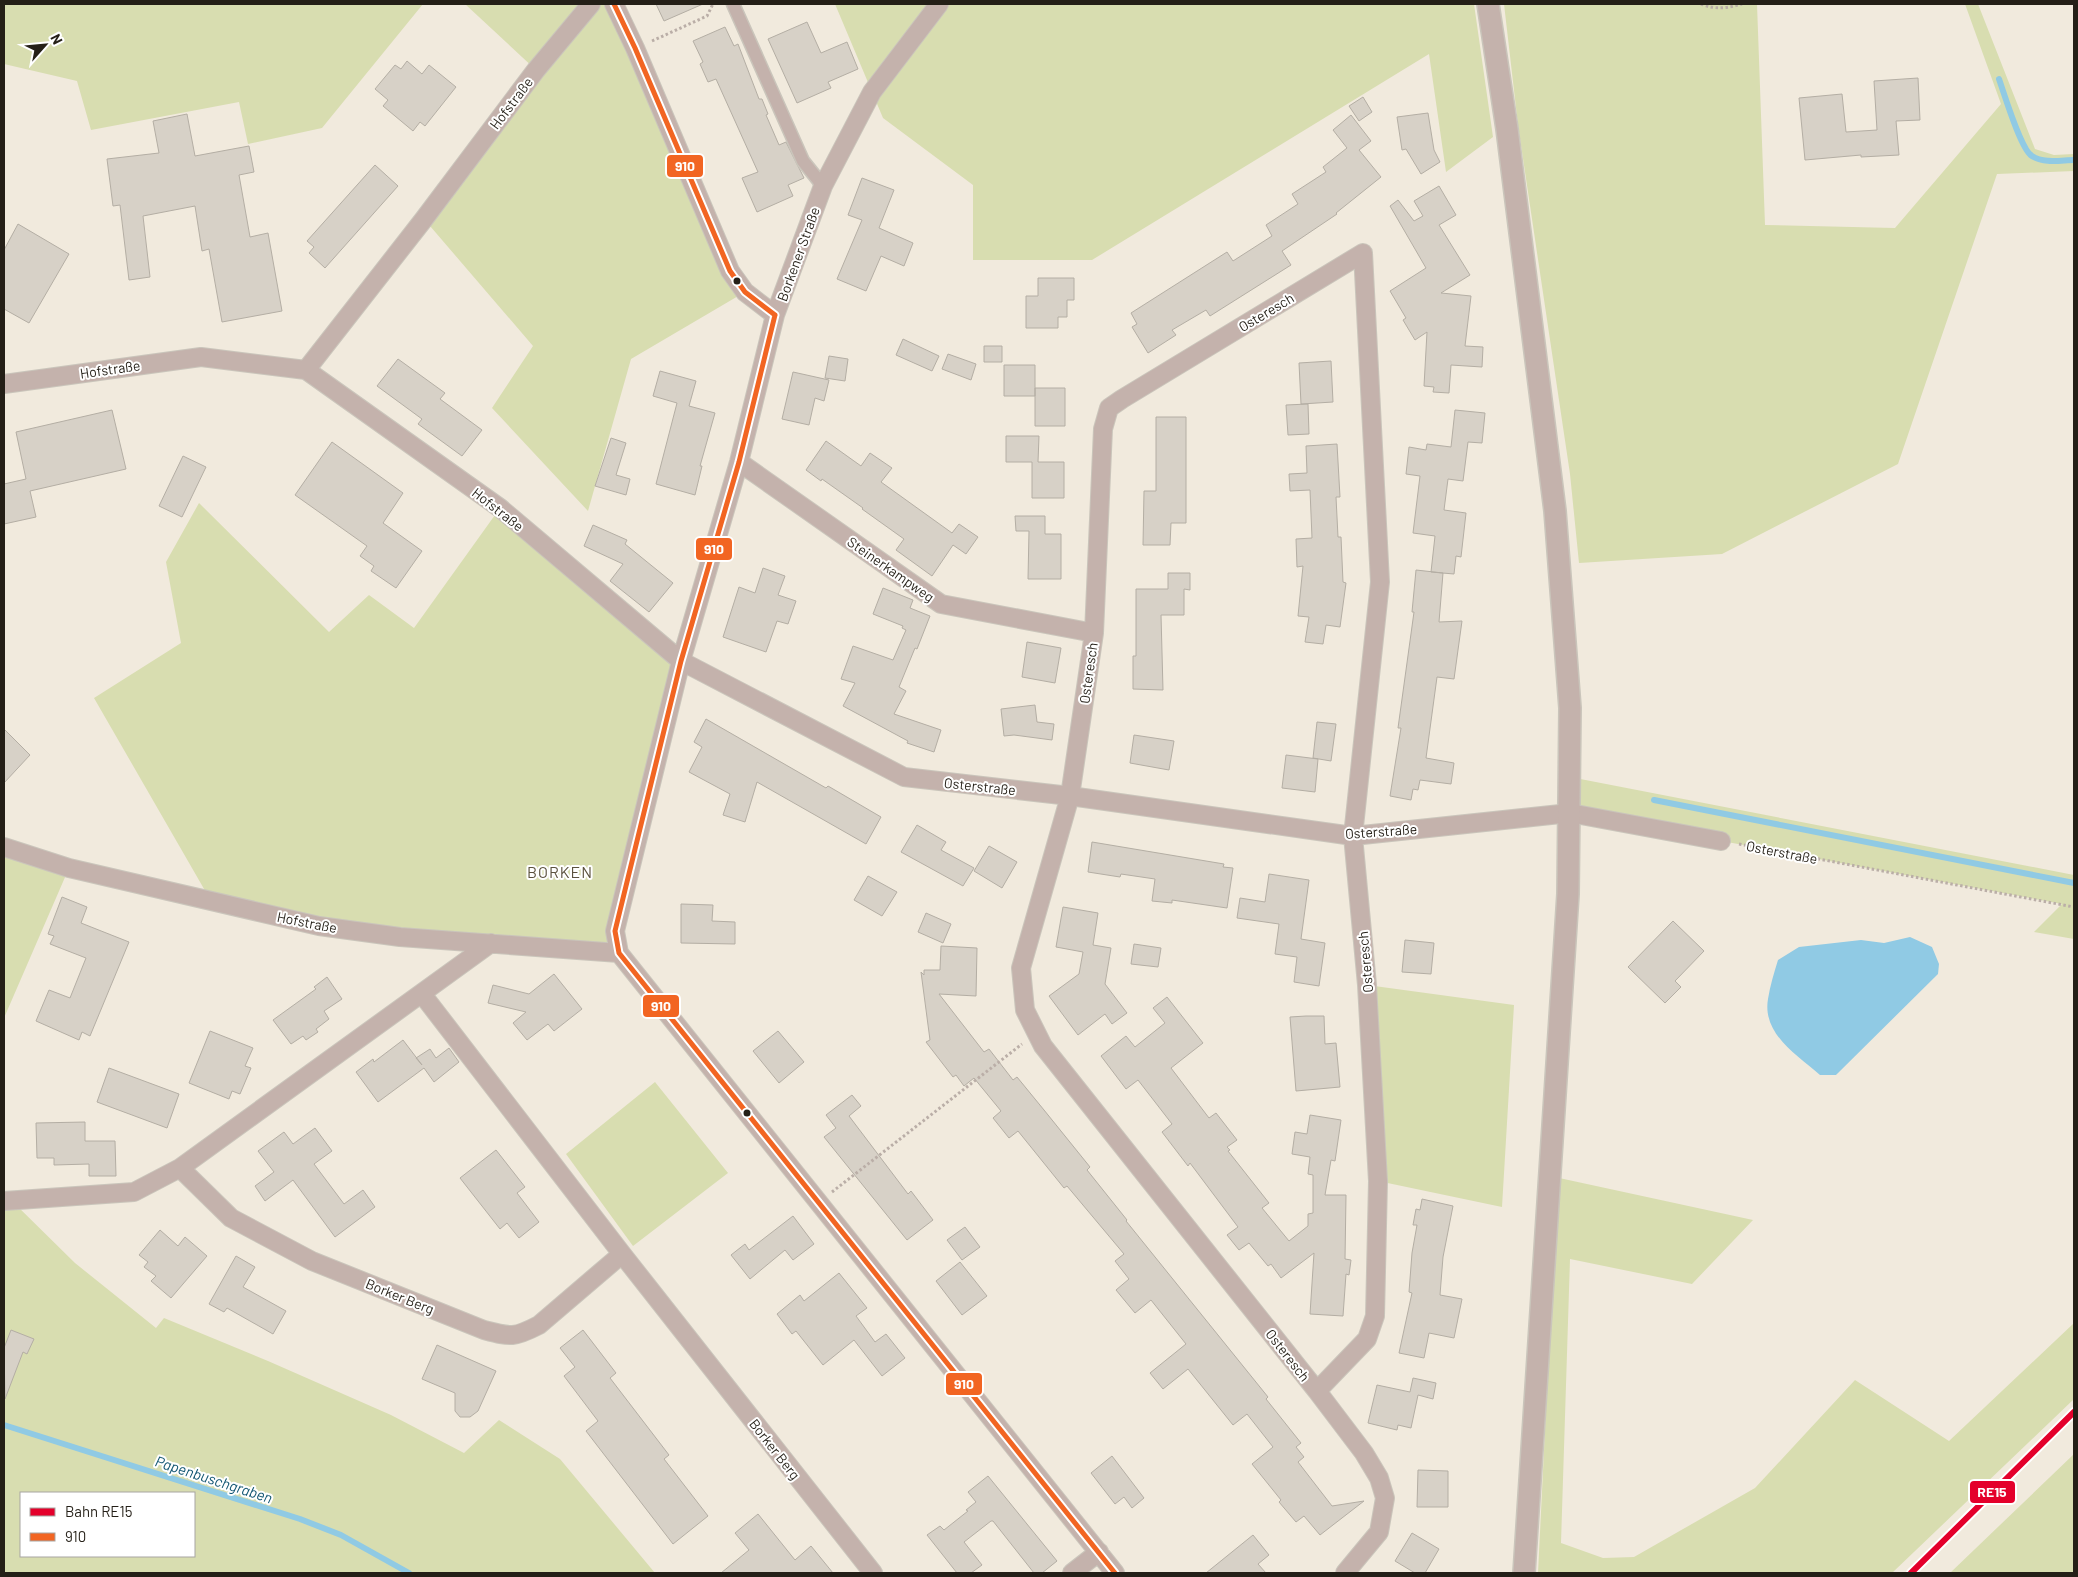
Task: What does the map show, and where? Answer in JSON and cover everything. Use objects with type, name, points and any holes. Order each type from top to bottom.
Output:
[{"type":"street","name":"Hofstraße","points":[[306,370],[424,219],[536,70],[591,4]]},
{"type":"street","points":[[614,4],[636,48],[730,271],[745,292],[775,315]]},
{"type":"street","points":[[733,4],[803,161],[823,186]]},
{"type":"street","name":"Borkener Straße","points":[[619,953],[615,931],[681,661],[739,462],[775,315],[823,186],[872,92],[939,4]]},
{"type":"street","points":[[1488,4],[1507,129],[1555,511],[1570,708],[1570,813],[1560,1022],[1524,1573]]},
{"type":"street","name":"Osteresch","points":[[1317,1391],[1367,1339],[1375,1316],[1378,1181],[1367,985],[1353,836],[1380,582],[1363,253],[1109,408],[1103,429],[1094,633],[1070,796],[1021,968],[1025,1010],[1043,1046],[1317,1391],[1364,1453],[1379,1478],[1386,1498],[1379,1532],[1345,1573]]},
{"type":"street","name":"Hofstraße","points":[[4,384],[201,357],[306,370],[500,508],[681,661]]},
{"type":"street","name":"Steinerkampweg","points":[[739,462],[941,604],[1094,633]]},
{"type":"street","name":"Osterstraße","points":[[681,661],[904,777],[1070,796],[1353,836],[1570,813],[1721,840]]},
{"type":"street","name":"Hofstraße","points":[[4,847],[69,868],[319,926],[400,936],[619,953]]},
{"type":"street","points":[[4,1201],[134,1192],[180,1168],[491,943]]},
{"type":"street","points":[[619,953],[1115,1573]]},
{"type":"street","name":"Borker Berg","points":[[422,994],[622,1254],[873,1573]]},
{"type":"street","name":"Borker Berg","points":[[180,1168],[232,1218],[312,1260],[484,1330],[508,1336],[524,1333],[539,1325],[622,1254]]},
{"type":"street","points":[[1072,1573],[1099,1552]]},
{"type":"path","points":[[636,48],[708,16],[713,4]]},
{"type":"path","points":[[1701,4],[1710,8],[1742,4]]},
{"type":"path","name":"Osterstraße","points":[[1721,840],[2074,907]]},
{"type":"path","points":[[818,1202],[1036,1033]]},
{"type":"green space","points":[[4,4],[423,4],[322,128],[248,144],[239,102],[91,130],[77,81],[4,64]]},
{"type":"green space","points":[[465,4],[614,4],[745,292],[631,359],[588,511],[492,408],[533,346],[424,219],[536,70]]},
{"type":"green space","points":[[835,4],[1474,4],[1493,137],[1446,172],[1429,54],[1092,260],[973,260],[973,185],[883,118]]},
{"type":"green space","points":[[1504,4],[1757,4],[1765,225],[1895,228],[2001,104],[1965,4],[1978,4],[2035,149],[2054,155],[2074,154],[2074,171],[1997,174],[1898,464],[1722,554],[1579,563],[1570,474],[1518,125]]},
{"type":"green space","points":[[199,503],[329,632],[369,595],[414,628],[500,508],[681,661],[619,953],[491,943],[211,901],[94,698],[181,643],[166,562]]},
{"type":"green space","points":[[1570,777],[2074,875],[2074,939],[2034,932],[2062,904],[1570,813]]},
{"type":"green space","points":[[4,847],[69,868],[4,1018]]},
{"type":"green space","points":[[1367,985],[1514,1005],[1502,1207],[1378,1181]]},
{"type":"green space","points":[[655,1082],[728,1173],[633,1246],[566,1154]]},
{"type":"green space","points":[[1550,1176],[1753,1220],[1692,1284],[1570,1259],[1561,1543],[1603,1558],[1634,1557],[1755,1488],[1855,1380],[1949,1441],[2074,1323],[2074,1399],[1892,1573],[1538,1573],[1551,1308]]},
{"type":"green space","points":[[11,1200],[75,1263],[156,1328],[164,1318],[391,1415],[464,1453],[499,1420],[560,1459],[655,1573],[4,1573],[4,1201]]},
{"type":"green space","points":[[2074,1454],[2074,1573],[1950,1573]]},
{"type":"water","points":[[1910,937],[1932,947],[1939,964],[1938,974],[1836,1075],[1820,1075],[1783,1043],[1770,1023],[1768,1011],[1768,999],[1778,960],[1799,947],[1861,940],[1884,943]]},
{"type":"building","points":[[656,4],[703,4],[664,21]]},
{"type":"building","points":[[807,22],[821,53],[847,42],[858,69],[828,82],[831,88],[797,103],[768,39]]},
{"type":"building","points":[[725,27],[734,46],[738,44],[759,99],[762,99],[768,114],[766,115],[779,145],[786,142],[804,178],[788,185],[793,196],[757,212],[742,178],[758,172],[716,79],[708,82],[700,64],[703,62],[693,41]]},
{"type":"building","points":[[407,61],[422,74],[429,65],[456,87],[425,126],[420,122],[413,131],[383,106],[388,100],[375,89],[395,65],[401,69]]},
{"type":"building","points":[[1918,78],[1920,120],[1896,121],[1899,155],[1861,157],[1861,155],[1805,160],[1799,98],[1842,94],[1846,132],[1877,130],[1874,81]]},
{"type":"building","points":[[1363,97],[1372,112],[1359,121],[1349,106]]},
{"type":"building","points":[[1428,113],[1434,150],[1440,162],[1421,174],[1406,149],[1402,150],[1397,117]]},
{"type":"building","points":[[187,114],[195,156],[249,146],[254,172],[239,175],[250,237],[268,233],[282,311],[222,322],[209,249],[202,251],[195,206],[143,216],[150,277],[129,280],[120,205],[113,206],[107,159],[159,153],[153,121]]},
{"type":"building","points":[[1351,115],[1371,141],[1359,150],[1381,177],[1337,214],[1282,251],[1291,265],[1210,316],[1206,310],[1172,330],[1176,335],[1148,353],[1132,327],[1137,324],[1131,313],[1227,252],[1233,261],[1272,236],[1266,225],[1298,204],[1292,194],[1326,172],[1323,167],[1347,148],[1333,130]]},
{"type":"building","points":[[375,165],[398,186],[325,268],[309,253],[314,247],[307,241]]},
{"type":"building","points":[[862,178],[894,190],[879,228],[913,243],[904,266],[881,256],[866,291],[837,279],[862,220],[848,215]]},
{"type":"building","points":[[1439,186],[1456,215],[1439,225],[1470,275],[1441,293],[1471,296],[1465,346],[1483,347],[1482,367],[1451,365],[1449,393],[1433,392],[1434,387],[1424,386],[1427,332],[1415,340],[1403,320],[1406,318],[1390,291],[1426,268],[1390,206],[1398,200],[1414,221],[1423,216],[1414,201]]},
{"type":"building","points":[[18,224],[69,254],[29,323],[4,309],[4,250]]},
{"type":"building","points":[[1038,278],[1074,278],[1074,300],[1067,300],[1067,317],[1058,317],[1058,328],[1026,328],[1026,296],[1038,296]]},
{"type":"building","points":[[903,339],[939,356],[932,371],[896,355]]},
{"type":"building","points":[[984,346],[1002,346],[1002,362],[984,362]]},
{"type":"building","points":[[948,354],[976,364],[971,380],[942,369]]},
{"type":"building","points":[[829,356],[848,359],[845,381],[825,378]]},
{"type":"building","points":[[398,359],[445,393],[440,399],[482,430],[462,456],[418,424],[422,419],[377,386]]},
{"type":"building","points":[[1331,361],[1333,402],[1301,404],[1299,363]]},
{"type":"building","points":[[1004,365],[1035,365],[1035,396],[1004,396]]},
{"type":"building","points":[[660,371],[696,381],[689,406],[715,413],[700,466],[702,466],[695,495],[656,484],[677,403],[653,396]]},
{"type":"building","points":[[793,372],[829,380],[824,401],[815,398],[809,425],[782,419]]},
{"type":"building","points":[[1035,388],[1065,388],[1065,426],[1035,426]]},
{"type":"building","points":[[1308,404],[1309,434],[1288,435],[1286,405]]},
{"type":"building","points":[[112,410],[126,469],[30,491],[36,517],[4,524],[4,484],[26,479],[16,432]]},
{"type":"building","points":[[1455,410],[1485,413],[1482,443],[1468,442],[1463,481],[1448,479],[1444,510],[1466,513],[1461,557],[1456,556],[1454,574],[1431,572],[1435,536],[1413,533],[1420,476],[1406,474],[1409,447],[1426,450],[1427,444],[1451,447]]},
{"type":"building","points":[[1156,417],[1186,417],[1186,523],[1171,523],[1170,545],[1143,545],[1144,491],[1156,491]]},
{"type":"building","points":[[1006,436],[1039,436],[1038,462],[1064,462],[1064,498],[1032,498],[1032,462],[1006,462]]},
{"type":"building","points":[[611,438],[626,443],[616,475],[630,479],[626,495],[595,486]]},
{"type":"building","points":[[826,441],[861,466],[870,453],[892,468],[881,482],[952,533],[959,524],[978,537],[966,554],[953,545],[932,576],[896,550],[904,539],[822,479],[821,481],[806,470]]},
{"type":"building","points":[[332,442],[403,493],[383,523],[422,551],[396,588],[371,571],[374,566],[360,556],[367,546],[295,495]]},
{"type":"building","points":[[1337,444],[1340,497],[1336,497],[1338,537],[1341,537],[1343,582],[1346,583],[1340,627],[1326,625],[1323,644],[1305,642],[1309,617],[1298,616],[1303,566],[1297,567],[1296,539],[1312,538],[1310,490],[1290,491],[1289,474],[1307,473],[1306,446]]},
{"type":"building","points":[[183,456],[206,467],[182,517],[159,506]]},
{"type":"building","points":[[1015,516],[1045,516],[1045,534],[1061,534],[1061,579],[1028,579],[1029,531],[1016,531]]},
{"type":"building","points":[[593,525],[627,540],[625,544],[673,583],[649,612],[610,581],[623,564],[584,546]]},
{"type":"building","points":[[763,568],[785,576],[778,595],[796,601],[788,624],[777,621],[766,652],[723,637],[739,587],[755,593]]},
{"type":"building","points":[[1416,570],[1443,573],[1439,622],[1462,621],[1454,679],[1437,677],[1426,758],[1454,763],[1451,784],[1420,780],[1418,790],[1413,789],[1411,800],[1390,796],[1401,728],[1398,728],[1414,612],[1412,612]]},
{"type":"building","points":[[1168,573],[1190,573],[1190,590],[1184,589],[1184,615],[1161,615],[1163,690],[1133,689],[1133,656],[1136,656],[1136,589],[1168,589]]},
{"type":"building","points":[[883,588],[913,600],[910,608],[930,616],[899,687],[906,691],[894,714],[941,730],[934,752],[907,743],[908,741],[843,706],[855,683],[841,679],[853,646],[893,660],[906,630],[902,628],[903,626],[873,614]]},
{"type":"building","points":[[1027,642],[1061,648],[1055,683],[1022,677]]},
{"type":"building","points":[[1035,705],[1037,722],[1054,724],[1052,740],[1014,735],[1004,736],[1001,709]]},
{"type":"building","points":[[706,719],[826,788],[828,786],[881,817],[866,844],[757,782],[745,822],[723,815],[730,794],[689,772],[702,747],[694,742]]},
{"type":"building","points":[[1317,722],[1336,724],[1331,761],[1313,758]]},
{"type":"building","points":[[4,729],[30,755],[4,783]]},
{"type":"building","points":[[1134,735],[1174,741],[1169,770],[1130,763]]},
{"type":"building","points":[[1286,755],[1318,759],[1315,792],[1282,788]]},
{"type":"building","points":[[917,825],[946,842],[941,850],[974,868],[963,886],[901,852]]},
{"type":"building","points":[[1092,842],[1224,864],[1223,867],[1233,868],[1227,908],[1172,900],[1172,903],[1152,901],[1155,879],[1121,874],[1120,877],[1088,872]]},
{"type":"building","points":[[989,846],[1017,862],[1002,888],[974,871]]},
{"type":"building","points":[[1269,874],[1309,880],[1301,939],[1325,943],[1319,986],[1294,982],[1297,957],[1275,954],[1279,924],[1237,918],[1240,898],[1265,902]]},
{"type":"building","points":[[868,876],[897,892],[882,916],[854,900]]},
{"type":"building","points":[[62,897],[87,907],[81,923],[129,942],[90,1036],[82,1032],[79,1040],[36,1021],[49,990],[70,998],[86,958],[50,944],[54,936],[48,934]]},
{"type":"building","points":[[681,904],[713,905],[712,921],[735,922],[735,944],[681,943]]},
{"type":"building","points":[[1063,907],[1098,913],[1093,945],[1111,948],[1105,984],[1127,1013],[1112,1024],[1105,1014],[1078,1035],[1049,996],[1079,974],[1083,952],[1056,947]]},
{"type":"building","points":[[926,913],[951,924],[943,943],[918,932]]},
{"type":"building","points":[[1673,921],[1704,951],[1675,981],[1681,987],[1665,1003],[1628,967]]},
{"type":"building","points":[[1405,940],[1434,943],[1431,974],[1402,972]]},
{"type":"building","points":[[1134,944],[1161,948],[1158,967],[1131,964]]},
{"type":"building","points":[[941,946],[977,948],[976,996],[939,994],[984,1052],[989,1049],[1013,1080],[1017,1077],[1044,1110],[1090,1167],[1087,1170],[1126,1221],[1268,1397],[1266,1399],[1301,1443],[1296,1447],[1304,1457],[1298,1462],[1332,1506],[1364,1501],[1320,1535],[1304,1516],[1296,1522],[1252,1464],[1273,1447],[1247,1414],[1233,1425],[1188,1369],[1163,1389],[1150,1373],[1186,1344],[1151,1300],[1135,1313],[1116,1290],[1129,1279],[1115,1261],[1124,1254],[1067,1186],[1064,1188],[1018,1131],[1009,1138],[993,1118],[1001,1111],[974,1078],[964,1086],[956,1075],[953,1077],[926,1042],[930,1040],[921,972],[924,975],[924,970],[940,970]]},
{"type":"building","points":[[554,974],[582,1009],[554,1031],[548,1024],[527,1040],[513,1023],[526,1012],[488,1003],[493,985],[529,994]]},
{"type":"building","points":[[327,977],[342,999],[324,1011],[329,1019],[316,1029],[318,1032],[306,1040],[303,1036],[291,1044],[273,1020],[316,989],[314,987]]},
{"type":"building","points":[[1167,997],[1203,1043],[1171,1068],[1209,1118],[1216,1113],[1237,1140],[1227,1147],[1230,1150],[1228,1151],[1269,1203],[1262,1208],[1289,1241],[1308,1226],[1308,1214],[1313,1213],[1313,1175],[1308,1174],[1310,1157],[1292,1154],[1295,1132],[1307,1134],[1310,1115],[1341,1120],[1335,1161],[1331,1160],[1325,1195],[1346,1195],[1345,1259],[1351,1260],[1349,1275],[1346,1274],[1343,1316],[1310,1314],[1314,1253],[1281,1278],[1271,1264],[1268,1266],[1249,1243],[1239,1250],[1227,1235],[1238,1227],[1190,1163],[1188,1166],[1162,1132],[1172,1124],[1138,1080],[1126,1089],[1101,1056],[1126,1036],[1135,1047],[1165,1023],[1153,1008]]},
{"type":"building","points":[[1324,1016],[1325,1044],[1336,1043],[1340,1087],[1296,1091],[1290,1017]]},
{"type":"building","points":[[210,1031],[253,1048],[245,1066],[251,1068],[240,1094],[232,1091],[229,1099],[189,1083]]},
{"type":"building","points":[[778,1031],[804,1062],[779,1083],[753,1051]]},
{"type":"building","points":[[403,1040],[416,1058],[430,1049],[436,1058],[449,1048],[459,1062],[434,1082],[424,1068],[378,1102],[356,1072],[373,1059],[374,1062]]},
{"type":"building","points":[[109,1068],[179,1094],[167,1128],[97,1102]]},
{"type":"building","points":[[852,1095],[861,1106],[849,1116],[908,1194],[911,1191],[933,1220],[907,1240],[824,1137],[836,1128],[826,1115]]},
{"type":"building","points":[[85,1122],[85,1141],[115,1141],[116,1176],[89,1176],[89,1164],[54,1165],[54,1158],[37,1158],[36,1123]]},
{"type":"building","points":[[315,1128],[332,1151],[314,1164],[344,1204],[363,1190],[375,1207],[335,1237],[293,1180],[265,1201],[255,1186],[274,1172],[258,1151],[284,1132],[293,1144]]},
{"type":"building","points":[[496,1150],[525,1187],[517,1193],[539,1222],[519,1238],[507,1223],[500,1229],[460,1178]]},
{"type":"building","points":[[1422,1199],[1453,1206],[1443,1257],[1440,1295],[1462,1299],[1454,1338],[1429,1333],[1424,1358],[1399,1353],[1412,1293],[1409,1292],[1412,1253],[1417,1225],[1413,1225],[1416,1209],[1420,1210]]},
{"type":"building","points":[[793,1216],[814,1244],[793,1260],[785,1250],[750,1279],[731,1255],[745,1244],[749,1250]]},
{"type":"building","points":[[965,1227],[980,1247],[962,1260],[947,1240]]},
{"type":"building","points":[[160,1230],[178,1246],[185,1237],[207,1256],[171,1298],[151,1281],[156,1276],[144,1267],[148,1262],[139,1255]]},
{"type":"building","points":[[236,1256],[255,1267],[243,1287],[286,1311],[273,1334],[227,1308],[224,1312],[209,1304]]},
{"type":"building","points":[[960,1262],[987,1296],[962,1315],[936,1281]]},
{"type":"building","points":[[839,1273],[867,1308],[856,1316],[875,1342],[886,1334],[905,1358],[882,1376],[854,1340],[823,1365],[796,1331],[792,1334],[777,1314],[800,1295],[804,1301]]},
{"type":"building","points":[[11,1330],[34,1339],[27,1354],[23,1352],[5,1399],[4,1348]]},
{"type":"building","points":[[583,1330],[616,1373],[610,1378],[669,1455],[664,1459],[708,1516],[673,1544],[586,1431],[598,1421],[564,1376],[575,1367],[560,1348]]},
{"type":"building","points":[[437,1345],[496,1371],[478,1411],[470,1417],[460,1417],[455,1411],[455,1393],[422,1379]]},
{"type":"building","points":[[1413,1378],[1436,1383],[1433,1399],[1418,1395],[1411,1428],[1398,1425],[1397,1430],[1368,1423],[1377,1385],[1410,1392]]},
{"type":"building","points":[[1112,1456],[1144,1498],[1132,1508],[1124,1497],[1115,1504],[1091,1473]]},
{"type":"building","points":[[1418,1470],[1448,1471],[1448,1507],[1417,1507]]},
{"type":"building","points":[[988,1476],[1057,1561],[1042,1573],[1034,1573],[993,1521],[964,1542],[982,1565],[971,1573],[957,1573],[927,1535],[940,1526],[944,1530],[968,1511],[966,1510],[976,1502],[968,1492]]},
{"type":"building","points":[[758,1514],[795,1560],[811,1546],[833,1573],[721,1573],[749,1550],[735,1533]]},
{"type":"building","points":[[1412,1533],[1439,1549],[1425,1573],[1415,1573],[1395,1561]]},
{"type":"building","points":[[1253,1535],[1269,1555],[1258,1564],[1266,1573],[1206,1573]]},
{"type":"waterway","points":[[1999,79],[2018,133],[2028,152],[2042,160],[2074,160]]},
{"type":"waterway","points":[[1654,800],[2074,883]]},
{"type":"waterway","name":"Papenbuschgraben","points":[[4,1425],[300,1519],[341,1535],[409,1573]]},
{"type":"rail line","name":"RE15","points":[[1911,1573],[2074,1412]]},
{"type":"transit line","name":"910","points":[[614,4],[635,48],[730,271],[745,292],[775,315]]},
{"type":"transit line","name":"910","points":[[775,315],[739,462],[681,661],[615,931],[619,953],[1115,1573]]},
{"type":"district","name":"BORKEN","points":[[560,871]]}]
